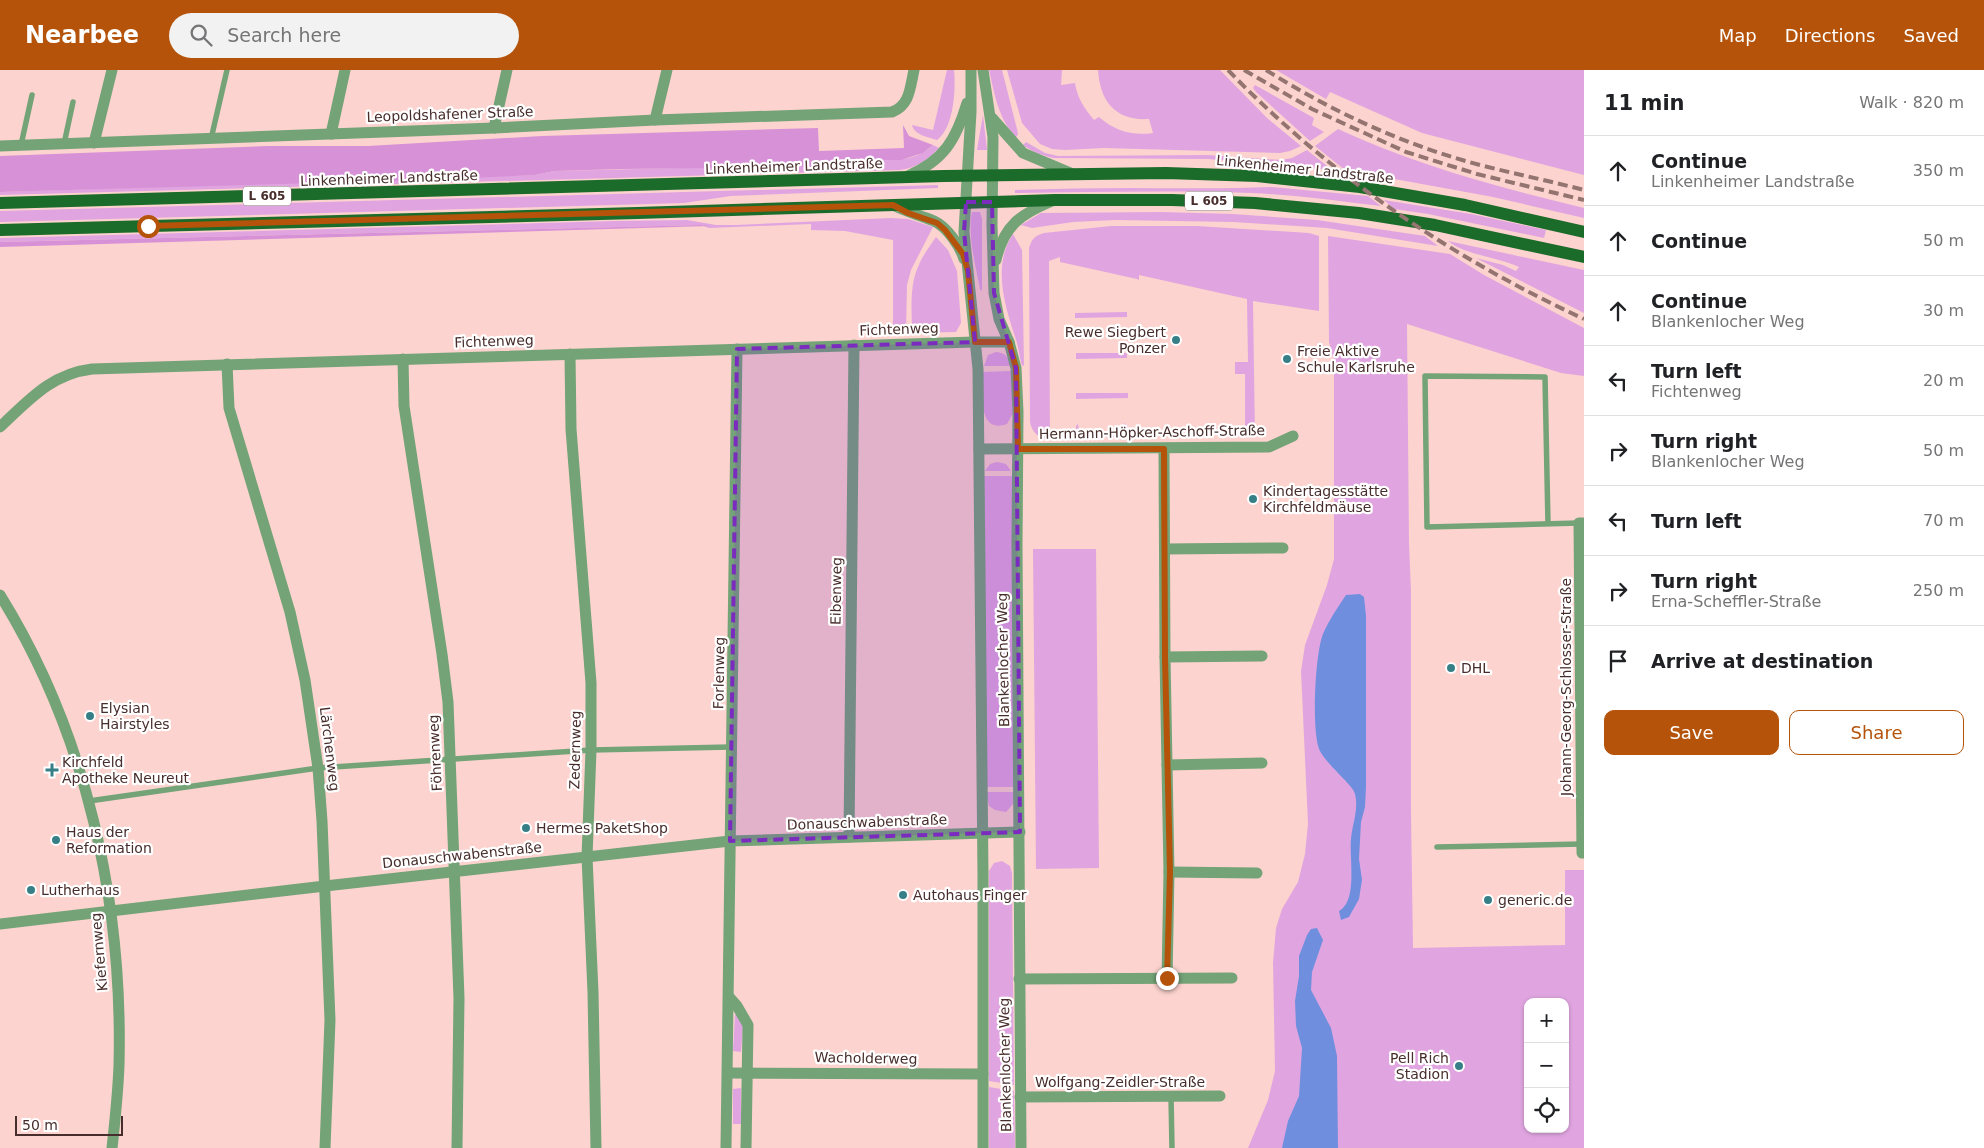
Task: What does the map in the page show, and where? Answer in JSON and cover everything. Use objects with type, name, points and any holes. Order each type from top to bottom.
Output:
[{"type":"main road","name":"Linkenheimer Landstraße","points":[[0,203],[967,175],[1166,173],[1282,178],[1409,194],[1584,232]]},
{"type":"main road","name":"L 605","points":[[0,230],[966,202],[1172,200],[1305,206],[1426,223],[1584,257]]},
{"type":"street","points":[[94,144],[112,70]]},
{"type":"street","points":[[330,134],[345,70]]},
{"type":"street","points":[[494,128],[507,70]]},
{"type":"street","points":[[656,120],[666,70]]},
{"type":"street","name":"Leopoldshafener Straße","points":[[0,146],[94,144],[892,112],[900,109],[907,102],[914,70]]},
{"type":"street","name":"Blankenlocher Weg","points":[[971,70],[964,232],[978,369],[983,1148]]},
{"type":"street","name":"Blankenlocher Weg","points":[[983,70],[991,118],[995,301],[999,319],[1009,342],[1016,368],[1021,1148]]},
{"type":"street","points":[[906,177],[940,157],[951,143],[971,92]]},
{"type":"street","points":[[991,118],[1023,153],[1073,174]]},
{"type":"street","points":[[993,274],[999,249],[1010,227],[1030,210],[1056,200]]},
{"type":"street","points":[[893,205],[940,225],[963,254],[968,271]]},
{"type":"street","name":"Fichtenweg","points":[[0,427],[43,388],[59,377],[76,371],[227,364],[1009,342]]},
{"type":"street","name":"Eibenweg","points":[[849,837],[854,345]]},
{"type":"street","name":"Forlenweg","points":[[726,1148],[737,349]]},
{"type":"street","name":"Zedernweg","points":[[570,354],[571,429],[591,683],[591,750],[587,857],[593,992],[596,1148]]},
{"type":"street","name":"Föhrenweg","points":[[403,359],[404,406],[448,702],[459,998],[457,1148]]},
{"type":"street","name":"Lärchenweg","points":[[227,364],[229,408],[290,612],[305,680],[318,768],[330,1020],[325,1148]]},
{"type":"street","name":"Hermann-Höpker-Aschoff-Straße","points":[[979,449],[1269,447],[1293,436]]},
{"type":"street","points":[[1164,449],[1165,657],[1170,872],[1167,978]]},
{"type":"street","name":"Johann-Georg-Schlosser-Straße","points":[[1582,523],[1583,848]]},
{"type":"street","points":[[1165,549],[1283,548]]},
{"type":"street","name":"Kiefernweg","points":[[0,596],[17,622],[40,667],[73,749],[89,801],[111,911],[118,994],[119,1066],[112,1148]]},
{"type":"street","points":[[1165,657],[1262,656]]},
{"type":"street","points":[[1167,765],[1262,764]]},
{"type":"street","name":"Donauschwabenstraße","points":[[0,924],[730,842],[1020,832]]},
{"type":"street","points":[[1170,872],[1257,873]]},
{"type":"street","points":[[1019,979],[1232,978]]},
{"type":"street","points":[[728,997],[737,1006],[748,1026],[749,1072],[746,1148]]},
{"type":"street","points":[[728,1072],[749,1072]]},
{"type":"street","name":"Wacholderweg","points":[[749,1072],[982,1074]]},
{"type":"street","name":"Wolfgang-Zeidler-Straße","points":[[1020,1097],[1220,1096]]},
{"type":"lane","points":[[211,139],[227,70]]},
{"type":"lane","points":[[21,145],[32,95]]},
{"type":"lane","points":[[64,144],[73,102]]},
{"type":"lane","points":[[1548,524],[1545,377],[1425,376],[1427,527],[1548,524],[1582,523]]},
{"type":"lane","points":[[89,801],[318,768],[591,750],[733,747]]},
{"type":"lane","points":[[1437,846],[1583,848]]},
{"type":"lane","points":[[1171,1096],[1172,1148]]},
{"type":"highlighted area","points":[[966,202],[992,202],[994,293],[1016,368],[1020,832],[730,841],[737,349],[975,342],[964,232]]},
{"type":"shaded area","points":[[947,70],[954,70],[953,108],[947,127],[937,140],[918,133],[912,125],[933,130]]},
{"type":"shaded area","points":[[989,70],[1002,70],[1017,129],[1018,134],[1016,138],[1001,114]]},
{"type":"shaded area","points":[[1007,70],[1062,70],[1061,85],[1075,83],[1082,103],[1094,120],[1099,117],[1118,129],[1131,133],[1145,134],[1153,133],[1149,119],[1127,117],[1112,107],[1102,91],[1098,70],[1220,70],[1267,118],[1301,146],[1280,153],[1104,148],[1052,149],[1040,144],[1022,123]]},
{"type":"shaded area","points":[[1276,70],[1584,70],[1584,175],[1422,133],[1330,92],[1326,99]]},
{"type":"shaded area","points":[[1255,85],[1314,118],[1312,125],[1324,132],[1310,141],[1256,92],[1253,88]]},
{"type":"shaded area","points":[[983,115],[987,150],[977,150]]},
{"type":"shaded area","points":[[903,125],[909,136],[933,145],[923,153],[901,160],[863,160],[842,164],[801,167],[554,171],[535,175],[425,180],[0,192],[0,156],[268,146],[368,146],[542,136],[818,128],[819,151],[904,148]]},
{"type":"shaded area","points":[[1338,129],[1428,165],[1584,208],[1584,218],[1493,197],[1345,170],[1315,146]]},
{"type":"shaded area","points":[[1026,142],[1045,153],[1058,156],[1207,155],[1281,160],[1292,158],[1307,150],[1332,170],[1208,159],[1054,158],[1031,150],[1023,145]]},
{"type":"shaded area","points":[[933,145],[939,148],[926,160],[900,170],[0,195],[0,192],[535,175],[554,171],[842,164],[859,160],[909,158]]},
{"type":"shaded area","points":[[938,185],[938,188],[731,196],[684,203],[0,222],[0,211]]},
{"type":"shaded area","points":[[1272,187],[1368,196],[1381,206],[1252,193],[1163,191],[1015,193],[1015,190]]},
{"type":"shaded area","points":[[1384,200],[1471,214],[1546,230],[1544,238],[1428,214],[1394,209]]},
{"type":"shaded area","points":[[972,212],[980,212],[982,219],[982,291],[980,289],[971,240]]},
{"type":"shaded area","points":[[1161,212],[1233,214],[1317,220],[1425,236],[1438,246],[1327,228],[1233,222],[1116,220],[1073,222],[1032,228],[1021,225],[1041,213]]},
{"type":"shaded area","points":[[891,218],[908,219],[933,227],[911,270],[907,285],[906,333],[893,333],[893,240],[845,231],[811,230],[811,224],[709,228],[701,225],[0,242],[0,238],[615,221],[687,220],[716,225],[736,225]]},
{"type":"shaded area","points":[[709,226],[0,247],[0,242]]},
{"type":"shaded area","points":[[1111,226],[1197,226],[1309,233],[1319,236],[1319,311],[1253,301],[1255,437],[1245,437],[1245,374],[1235,374],[1235,362],[1248,362],[1247,299],[1139,275],[1139,280],[1060,262],[1060,257],[1049,261],[1050,440],[1034,432],[1030,422],[1030,245],[1032,240],[1044,233]]},
{"type":"shaded area","points":[[1013,234],[1022,250],[1024,365],[1022,366],[1005,302],[1002,274],[1006,247]]},
{"type":"shaded area","points":[[1328,236],[1450,254],[1484,275],[1584,328],[1584,376],[1561,373],[1407,324],[1413,948],[1565,945],[1565,870],[1584,870],[1584,1148],[1248,1148],[1268,1100],[1275,1071],[1273,963],[1276,928],[1282,909],[1298,882],[1305,854],[1308,824],[1301,671],[1305,645],[1327,585],[1334,559],[1334,361],[1329,342]]},
{"type":"shaded area","points":[[936,237],[948,250],[957,271],[961,323],[956,332],[912,333],[912,300],[915,275],[922,259]]},
{"type":"shaded area","points":[[1448,241],[1584,270],[1584,313],[1476,258],[1503,265],[1516,271],[1519,267],[1463,250]]},
{"type":"shaded area","points":[[1127,312],[1127,317],[1075,318],[1075,313]]},
{"type":"shaded area","points":[[996,352],[1006,356],[1010,366],[984,366],[988,355]]},
{"type":"shaded area","points":[[1076,353],[1127,353],[1127,358],[1076,359]]},
{"type":"shaded area","points":[[1011,371],[1013,413],[1007,424],[997,426],[990,423],[983,408],[983,372]]},
{"type":"shaded area","points":[[1076,393],[1128,393],[1128,398],[1076,399]]},
{"type":"shaded area","points":[[1124,423],[1128,426],[1127,437],[1079,437],[1077,435],[1076,426],[1078,424],[1080,435],[1124,434]]},
{"type":"shaded area","points":[[997,462],[1006,464],[1011,471],[985,471],[990,464]]},
{"type":"shaded area","points":[[984,476],[1012,476],[1014,787],[986,787]]},
{"type":"shaded area","points":[[1033,549],[1096,549],[1099,868],[1036,869]]},
{"type":"shaded area","points":[[986,792],[1014,792],[1013,804],[1006,812],[995,810],[989,806]]},
{"type":"shaded area","points":[[1002,861],[1010,866],[1012,873],[1014,1085],[989,1081],[989,871],[994,863]]},
{"type":"shaded area","points":[[735,1015],[743,1026],[741,1052],[733,1051]]},
{"type":"shaded area","points":[[989,1087],[1014,1091],[1015,1148],[989,1148]]},
{"type":"shaded area","points":[[741,1088],[741,1124],[733,1124],[733,1089]]},
{"type":"water","points":[[1360,594],[1364,597],[1366,616],[1366,787],[1365,807],[1361,822],[1359,859],[1362,880],[1359,899],[1349,917],[1341,920],[1339,911],[1345,906],[1351,889],[1351,839],[1356,800],[1353,790],[1323,757],[1317,742],[1315,712],[1316,675],[1320,644],[1328,624],[1346,595]]},
{"type":"water","points":[[1317,928],[1323,940],[1312,972],[1311,990],[1331,1028],[1337,1056],[1338,1148],[1282,1148],[1288,1121],[1299,1096],[1302,1048],[1296,1026],[1295,1001],[1299,976],[1299,956],[1307,935],[1311,929]]},
{"type":"railway","points":[[1228,70],[1308,145],[1394,211],[1487,269],[1584,319]]},
{"type":"railway","points":[[1244,70],[1312,109],[1406,152],[1477,174],[1584,200]]},
{"type":"railway","points":[[1266,70],[1343,113],[1424,148],[1480,165],[1584,190]]},
{"type":"place","name":"Rewe Siegbert Ponzer","points":[[1176,340]]},
{"type":"place","name":"Freie Aktive Schule Karlsruhe","points":[[1287,359]]},
{"type":"place","name":"Kindertagesstätte Kirchfeldmäuse","points":[[1253,499]]},
{"type":"place","name":"DHL","points":[[1451,668]]},
{"type":"place","name":"Elysian Hairstyles","points":[[90,716]]},
{"type":"place","name":"Kirchfeld Apotheke Neureut","points":[[52,770]]},
{"type":"place","name":"Hermes PaketShop","points":[[526,828]]},
{"type":"place","name":"Haus der Reformation","points":[[56,840]]},
{"type":"place","name":"Lutherhaus","points":[[31,890]]},
{"type":"place","name":"Autohaus Finger","points":[[903,895]]},
{"type":"place","name":"generic.de","points":[[1488,900]]},
{"type":"place","name":"Pell Rich Stadion","points":[[1459,1066]]},
{"type":"route","points":[[148,226],[893,205],[908,213],[937,223],[945,230],[963,254],[968,271],[975,342],[1009,342],[1016,368],[1018,449],[1164,449],[1165,657],[1170,872],[1167,978]]}]
